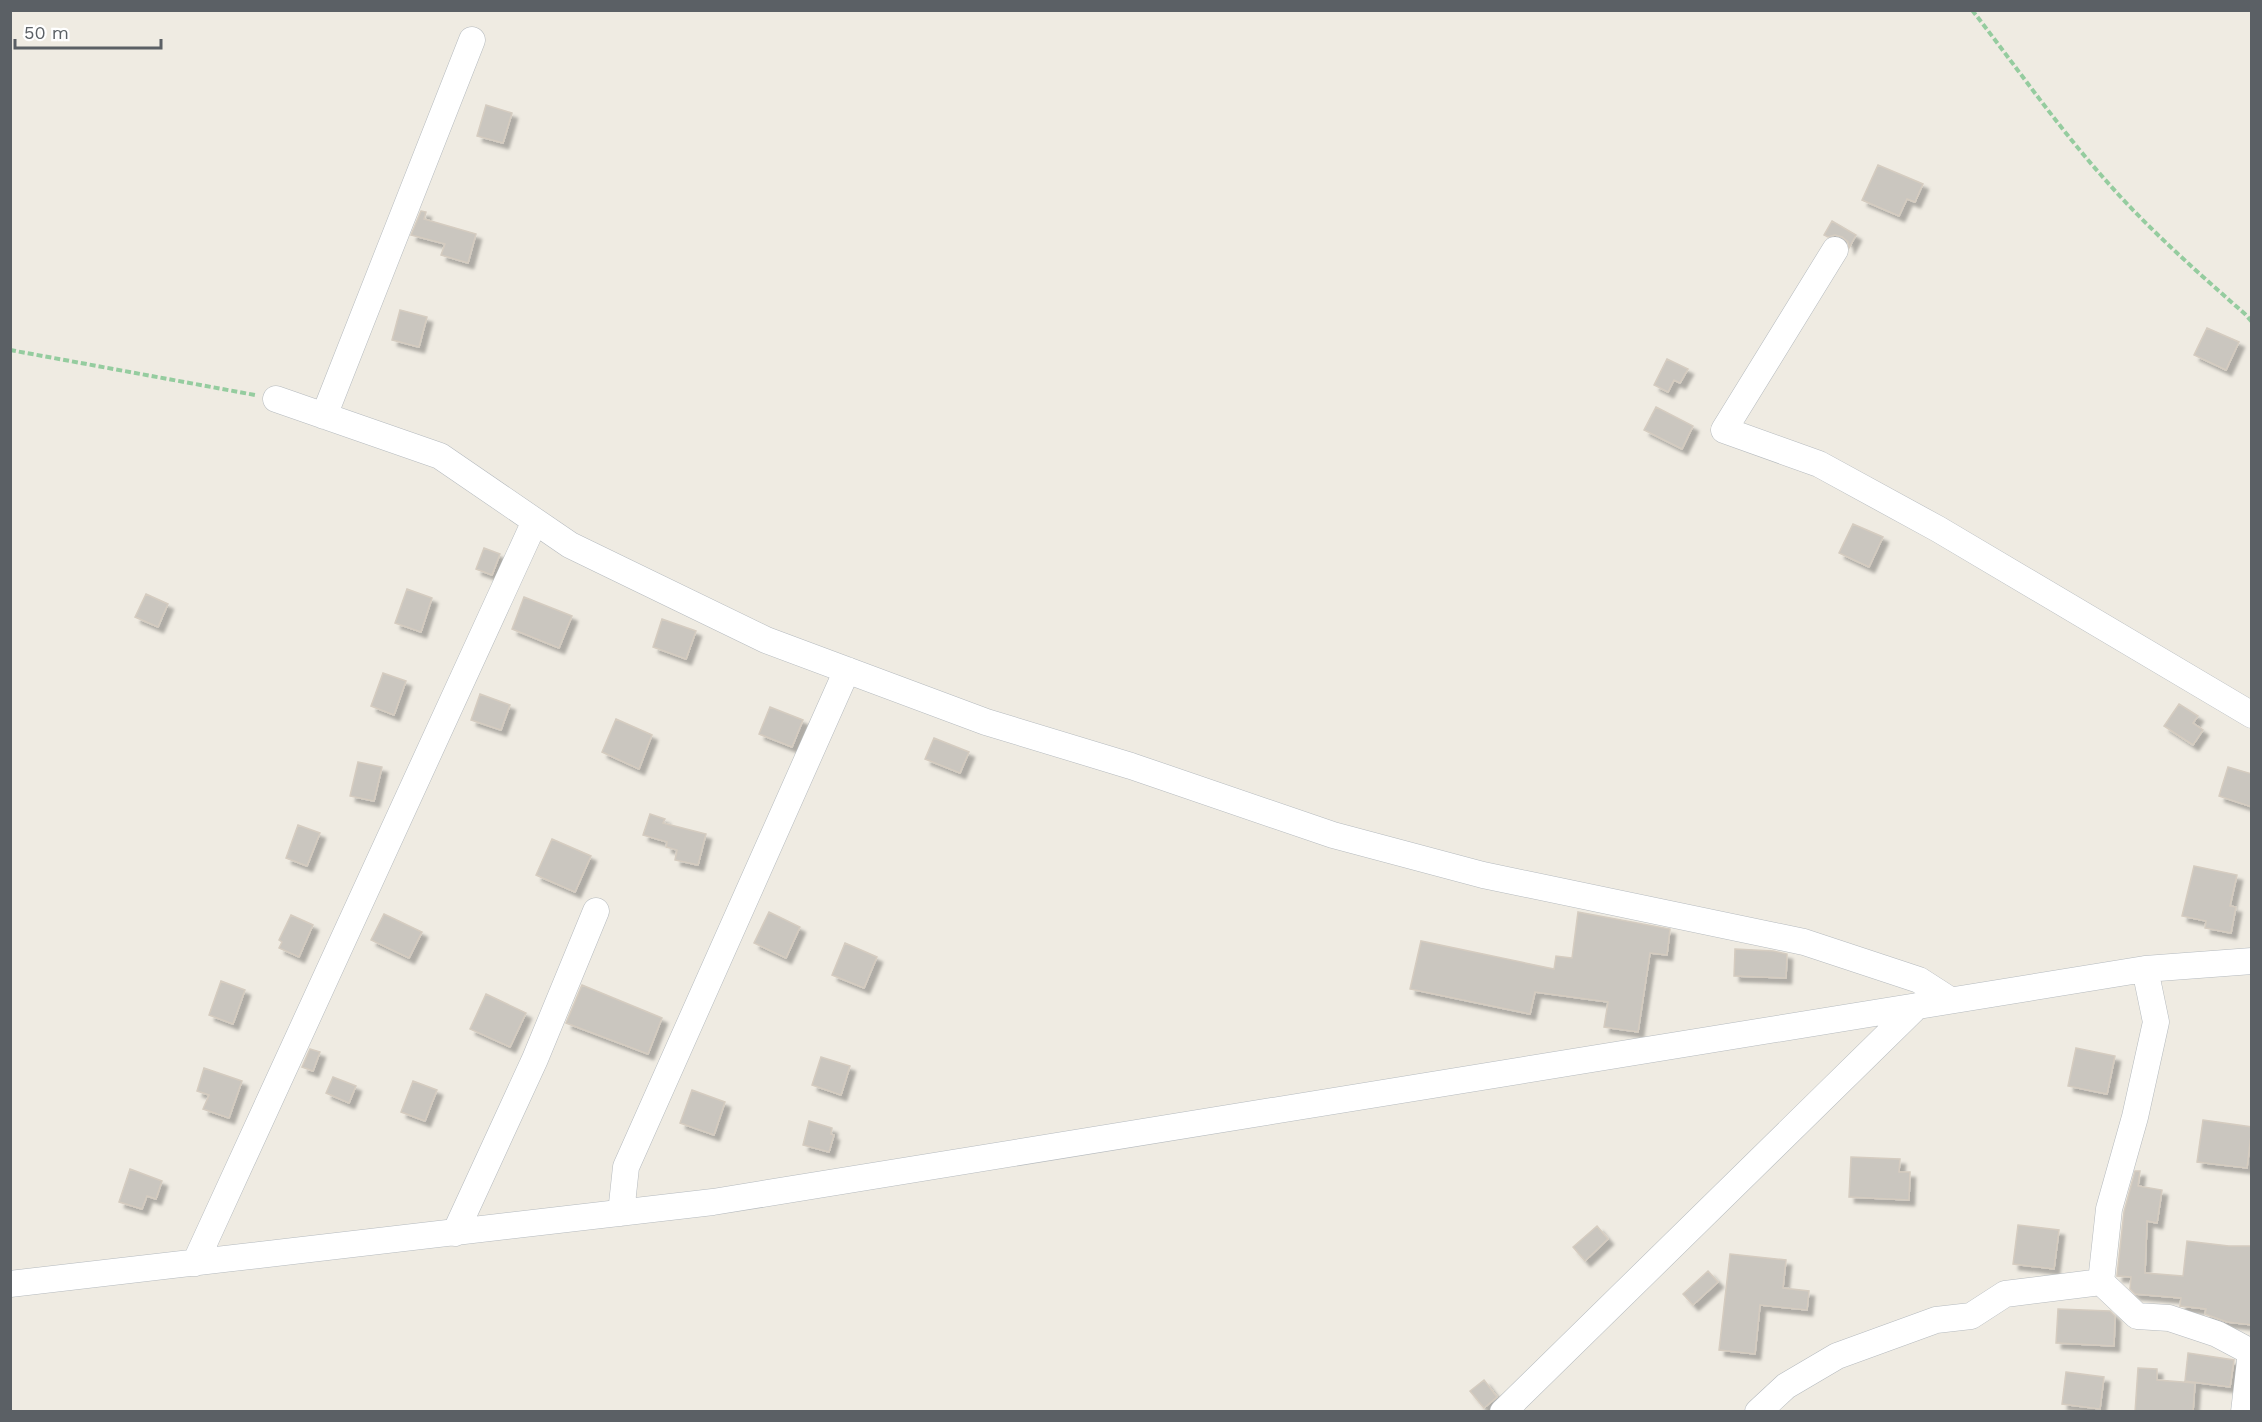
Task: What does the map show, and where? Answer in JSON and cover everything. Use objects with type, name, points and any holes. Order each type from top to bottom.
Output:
[{"type":"street","points":[[324,416],[472,40]]},
{"type":"street","points":[[1836,250],[1724,430],[1819,464],[1938,529],[2252,715]]},
{"type":"street","points":[[276,399],[440,456],[570,545],[766,640],[986,722],[1131,766],[1333,835],[1483,875],[1804,942],[1919,980],[1950,1000]]},
{"type":"street","points":[[195,1263],[535,521]]},
{"type":"street","points":[[621,1213],[627,1167],[847,670]]},
{"type":"street","points":[[455,1233],[535,1059],[597,911]]},
{"type":"street","points":[[10,1284],[737,1198],[2145,969],[2252,961]]},
{"type":"street","points":[[2101,1282],[2109,1209],[2135,1117],[2156,1022],[2145,969]]},
{"type":"street","points":[[1503,1412],[1917,1006]]},
{"type":"street","points":[[1758,1412],[1786,1386],[1837,1356],[1936,1320],[1971,1316],[2005,1294],[2101,1282]]},
{"type":"street","points":[[2101,1282],[2137,1316],[2169,1318],[2217,1334],[2251,1352],[2244,1412]]},
{"type":"path","points":[[1972,10],[2040,100],[2102,176],[2171,248],[2246,314],[2252,322]]},
{"type":"path","points":[[10,350],[276,399]]},
{"type":"building","points":[[486,105],[512,113],[503,143],[477,136]]},
{"type":"building","points":[[1878,165],[1923,184],[1915,202],[1907,199],[1899,216],[1862,200]]},
{"type":"building","points":[[421,211],[426,212],[424,219],[476,234],[468,263],[441,255],[445,244],[411,235]]},
{"type":"building","points":[[1832,221],[1856,235],[1849,248],[1848,242],[1842,237],[1824,235]]},
{"type":"building","points":[[400,310],[427,317],[419,347],[392,340]]},
{"type":"building","points":[[2207,328],[2239,342],[2226,370],[2194,355]]},
{"type":"building","points":[[1667,359],[1688,369],[1680,383],[1674,380],[1668,392],[1654,385]]},
{"type":"building","points":[[1656,407],[1693,426],[1682,449],[1644,430]]},
{"type":"building","points":[[1853,524],[1883,537],[1869,567],[1839,553]]},
{"type":"building","points":[[484,548],[500,554],[492,575],[476,569]]},
{"type":"building","points":[[407,589],[432,598],[421,632],[395,623]]},
{"type":"building","points":[[146,594],[168,604],[158,627],[135,617]]},
{"type":"building","points":[[524,597],[572,616],[559,648],[512,629]]},
{"type":"building","points":[[662,619],[696,631],[686,659],[653,647]]},
{"type":"building","points":[[383,673],[406,681],[394,715],[371,706]]},
{"type":"building","points":[[480,694],[510,705],[501,730],[471,720]]},
{"type":"building","points":[[2179,704],[2198,716],[2193,723],[2203,730],[2193,745],[2164,726]]},
{"type":"building","points":[[770,707],[803,720],[792,747],[759,734]]},
{"type":"building","points":[[616,719],[652,735],[639,769],[602,752]]},
{"type":"building","points":[[934,738],[969,752],[960,773],[925,759]]},
{"type":"building","points":[[358,762],[382,767],[374,801],[350,796]]},
{"type":"building","points":[[2228,767],[2252,774],[2252,807],[2219,796]]},
{"type":"building","points":[[650,814],[665,819],[663,823],[706,834],[698,865],[675,860],[677,850],[666,847],[667,842],[643,835]]},
{"type":"building","points":[[298,825],[320,833],[307,866],[286,858]]},
{"type":"building","points":[[552,839],[591,856],[575,892],[536,875]]},
{"type":"building","points":[[2194,866],[2237,875],[2230,906],[2236,907],[2231,933],[2205,928],[2206,921],[2182,916]]},
{"type":"building","points":[[769,912],[800,927],[786,958],[754,943]]},
{"type":"building","points":[[1578,912],[1670,929],[1667,955],[1650,953],[1638,1032],[1604,1027],[1608,1002],[1535,992],[1530,1014],[1410,989],[1421,941],[1554,969],[1556,956],[1572,958]]},
{"type":"building","points":[[384,914],[422,932],[409,958],[371,940]]},
{"type":"building","points":[[291,915],[313,925],[299,957],[279,948],[282,942],[279,940]]},
{"type":"building","points":[[845,943],[877,957],[864,988],[832,975]]},
{"type":"building","points":[[1735,949],[1787,954],[1786,978],[1734,976]]},
{"type":"building","points":[[221,981],[245,990],[233,1024],[209,1015]]},
{"type":"building","points":[[582,985],[662,1018],[648,1054],[566,1023]]},
{"type":"building","points":[[486,994],[526,1013],[510,1047],[470,1029]]},
{"type":"building","points":[[2076,1048],[2115,1056],[2107,1094],[2068,1086]]},
{"type":"building","points":[[310,1049],[320,1052],[313,1071],[302,1067]]},
{"type":"building","points":[[821,1057],[850,1066],[841,1095],[812,1085]]},
{"type":"building","points":[[204,1068],[242,1081],[229,1118],[203,1109],[209,1095],[197,1091]]},
{"type":"building","points":[[333,1077],[356,1086],[349,1103],[326,1093]]},
{"type":"building","points":[[413,1081],[437,1090],[425,1121],[401,1112]]},
{"type":"building","points":[[692,1090],[725,1102],[714,1135],[680,1123]]},
{"type":"building","points":[[2203,1120],[2252,1127],[2247,1168],[2197,1162]]},
{"type":"building","points":[[809,1121],[832,1128],[831,1134],[834,1135],[829,1152],[803,1145]]},
{"type":"building","points":[[1851,1157],[1900,1159],[1899,1172],[1910,1172],[1909,1200],[1849,1197]]},
{"type":"building","points":[[130,1169],[162,1181],[156,1199],[147,1196],[142,1209],[119,1202]]},
{"type":"building","points":[[2135,1171],[2140,1171],[2138,1186],[2162,1190],[2157,1223],[2147,1221],[2145,1273],[2183,1276],[2187,1241],[2252,1246],[2252,1325],[2227,1322],[2205,1314],[2206,1309],[2180,1306],[2181,1298],[2135,1294],[2130,1289],[2131,1277],[2117,1276],[2124,1212]]},
{"type":"building","points":[[2018,1225],[2059,1230],[2054,1269],[2013,1264]]},
{"type":"building","points":[[1597,1226],[1608,1239],[1585,1261],[1573,1247]]},
{"type":"building","points":[[1730,1254],[1786,1260],[1783,1288],[1809,1291],[1807,1310],[1760,1305],[1755,1354],[1719,1350]]},
{"type":"building","points":[[1708,1271],[1718,1282],[1693,1305],[1683,1294]]},
{"type":"building","points":[[2058,1309],[2110,1311],[2115,1316],[2114,1346],[2056,1343]]},
{"type":"building","points":[[2188,1353],[2234,1360],[2230,1387],[2185,1381]]},
{"type":"building","points":[[2138,1368],[2157,1369],[2157,1380],[2195,1383],[2193,1412],[2135,1412]]},
{"type":"building","points":[[2066,1372],[2104,1377],[2100,1409],[2062,1404]]},
{"type":"building","points":[[1484,1380],[1497,1397],[1484,1408],[1470,1391]]}]
